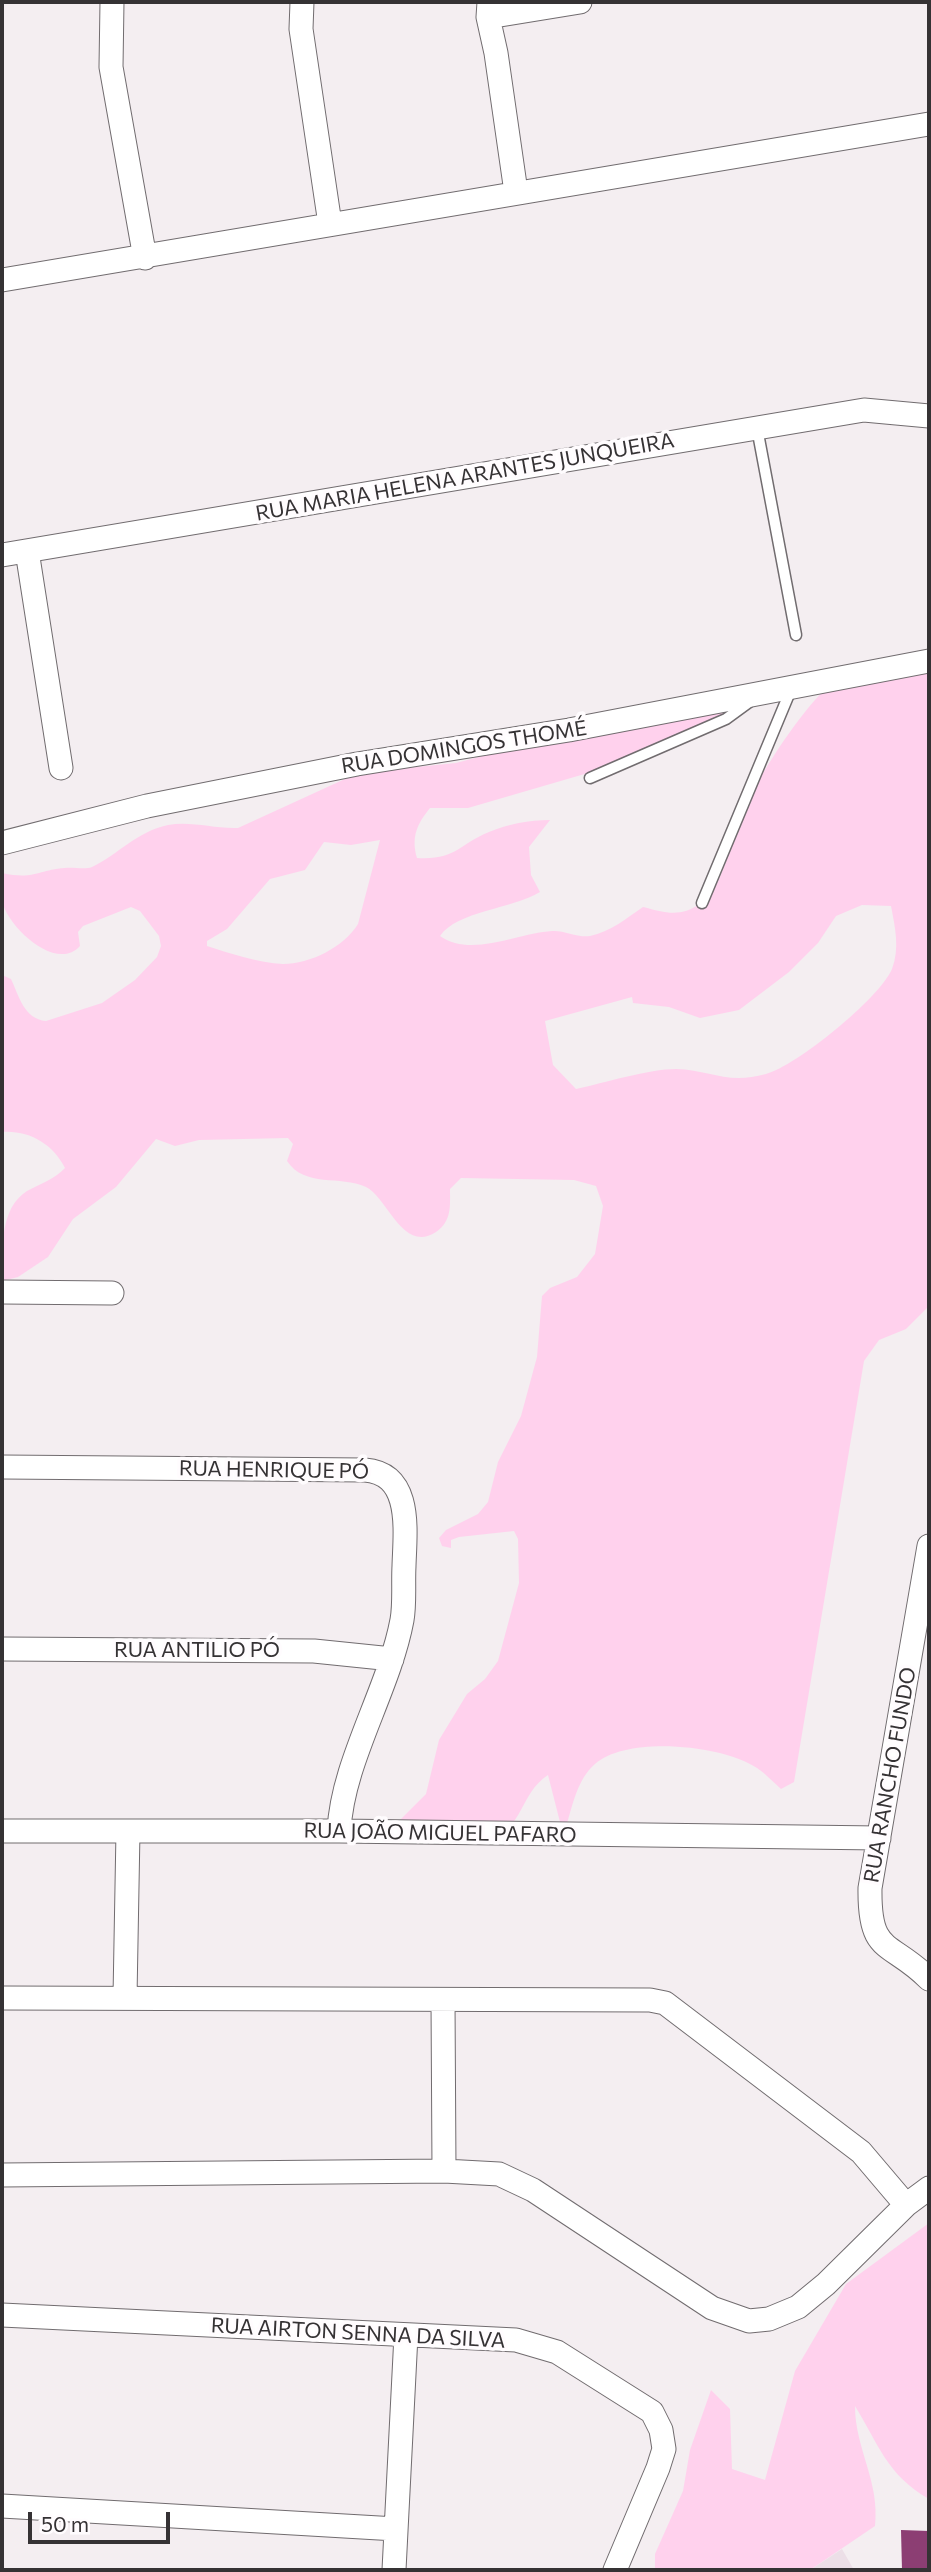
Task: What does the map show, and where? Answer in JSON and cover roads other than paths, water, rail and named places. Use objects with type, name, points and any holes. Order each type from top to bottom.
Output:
[{"type":"street","points":[[112,2],[111,67],[145,258]]},
{"type":"street","points":[[302,2],[301,29],[330,224]]},
{"type":"street","points":[[516,192],[488,10],[580,2]]},
{"type":"street","points":[[2,281],[929,124]]},
{"type":"street","name":"RUA MARIA HELENA ARANTES JUNQUEIRA","points":[[2,555],[864,410],[929,416]]},
{"type":"street","points":[[27,551],[61,768]]},
{"type":"street","name":"RUA DOMINGOS THOMÉ","points":[[2,843],[147,806],[357,764],[569,730],[929,661]]},
{"type":"street","points":[[2,1292],[112,1293]]},
{"type":"street","name":"RUA HENRIQUE PÓ","points":[[2,1467],[377,1471],[388,1477],[406,1511],[402,1618],[392,1660],[343,1799],[339,1831]]},
{"type":"street","name":"RUA RANCHO FUNDO","points":[[928,1562],[870,1888],[870,1921],[886,1948],[929,1979]]},
{"type":"street","name":"RUA ANTILIO PÓ","points":[[2,1648],[314,1651],[392,1660]]},
{"type":"street","name":"RUA JOÃO MIGUEL PAFARO","points":[[2,1831],[339,1831],[879,1838]]},
{"type":"street","points":[[125,1997],[128,1832]]},
{"type":"street","points":[[2,1998],[634,1999],[665,2003],[862,2152],[906,2205]]},
{"type":"street","points":[[443,2000],[444,2171]]},
{"type":"street","points":[[2,2175],[444,2171],[499,2174],[533,2190],[712,2308],[749,2321],[776,2317],[798,2307],[826,2284],[906,2205],[929,2188]]},
{"type":"street","name":"RUA AIRTON SENNA DA SILVA","points":[[2,2315],[516,2340],[557,2352],[652,2412],[661,2430],[664,2449],[615,2570]]},
{"type":"street","points":[[394,2570],[405,2335]]},
{"type":"street","points":[[2,2507],[396,2529]]},
{"type":"lane","points":[[757,428],[796,635]]},
{"type":"lane","points":[[702,904],[792,687]]},
{"type":"lane","points":[[590,778],[726,719],[763,693]]}]
